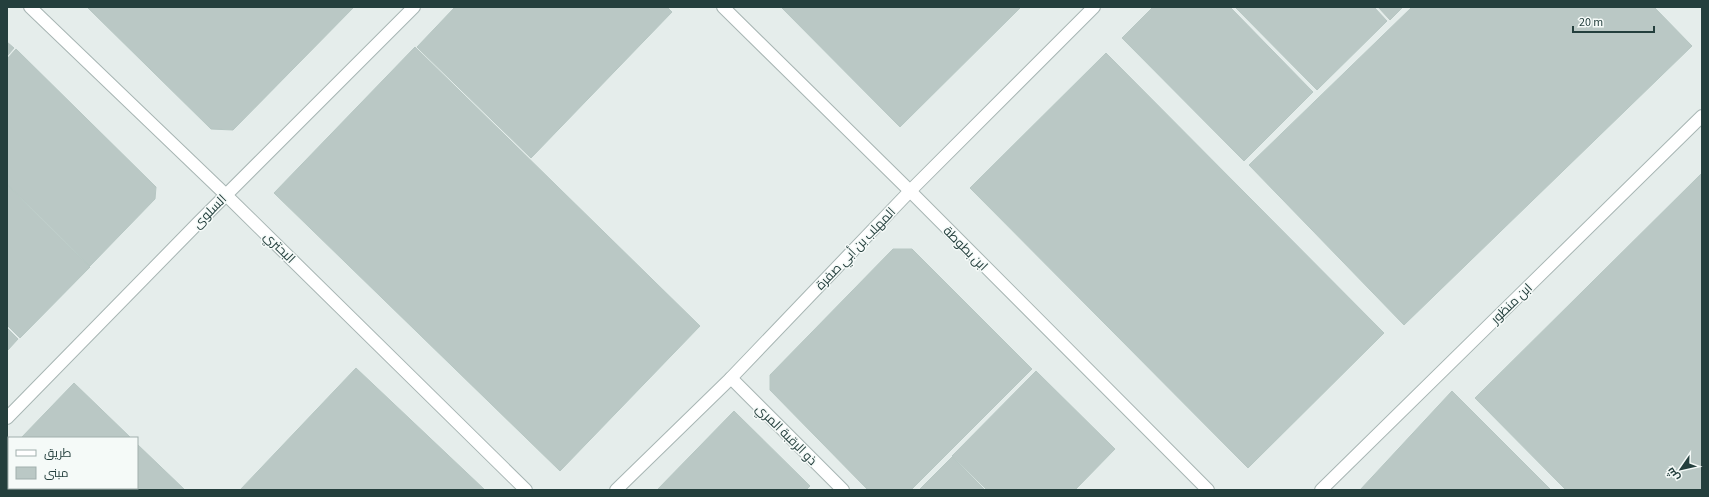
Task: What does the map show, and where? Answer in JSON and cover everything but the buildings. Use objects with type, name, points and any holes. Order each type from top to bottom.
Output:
[{"type":"street","name":"البحتري","points":[[30,7],[226,195],[526,490]]},
{"type":"street","name":"السلوى","points":[[7,418],[226,195],[414,7]]},
{"type":"street","name":"ابن بطوطة","points":[[723,7],[910,191],[1208,490]]},
{"type":"street","name":"المهلب بن أبي صفرة","points":[[616,490],[731,378],[910,191],[1094,7]]},
{"type":"street","name":"ابن منظور","points":[[1321,490],[1702,116]]},
{"type":"street","name":"ذو الرقبة المري","points":[[731,378],[843,490]]}]
